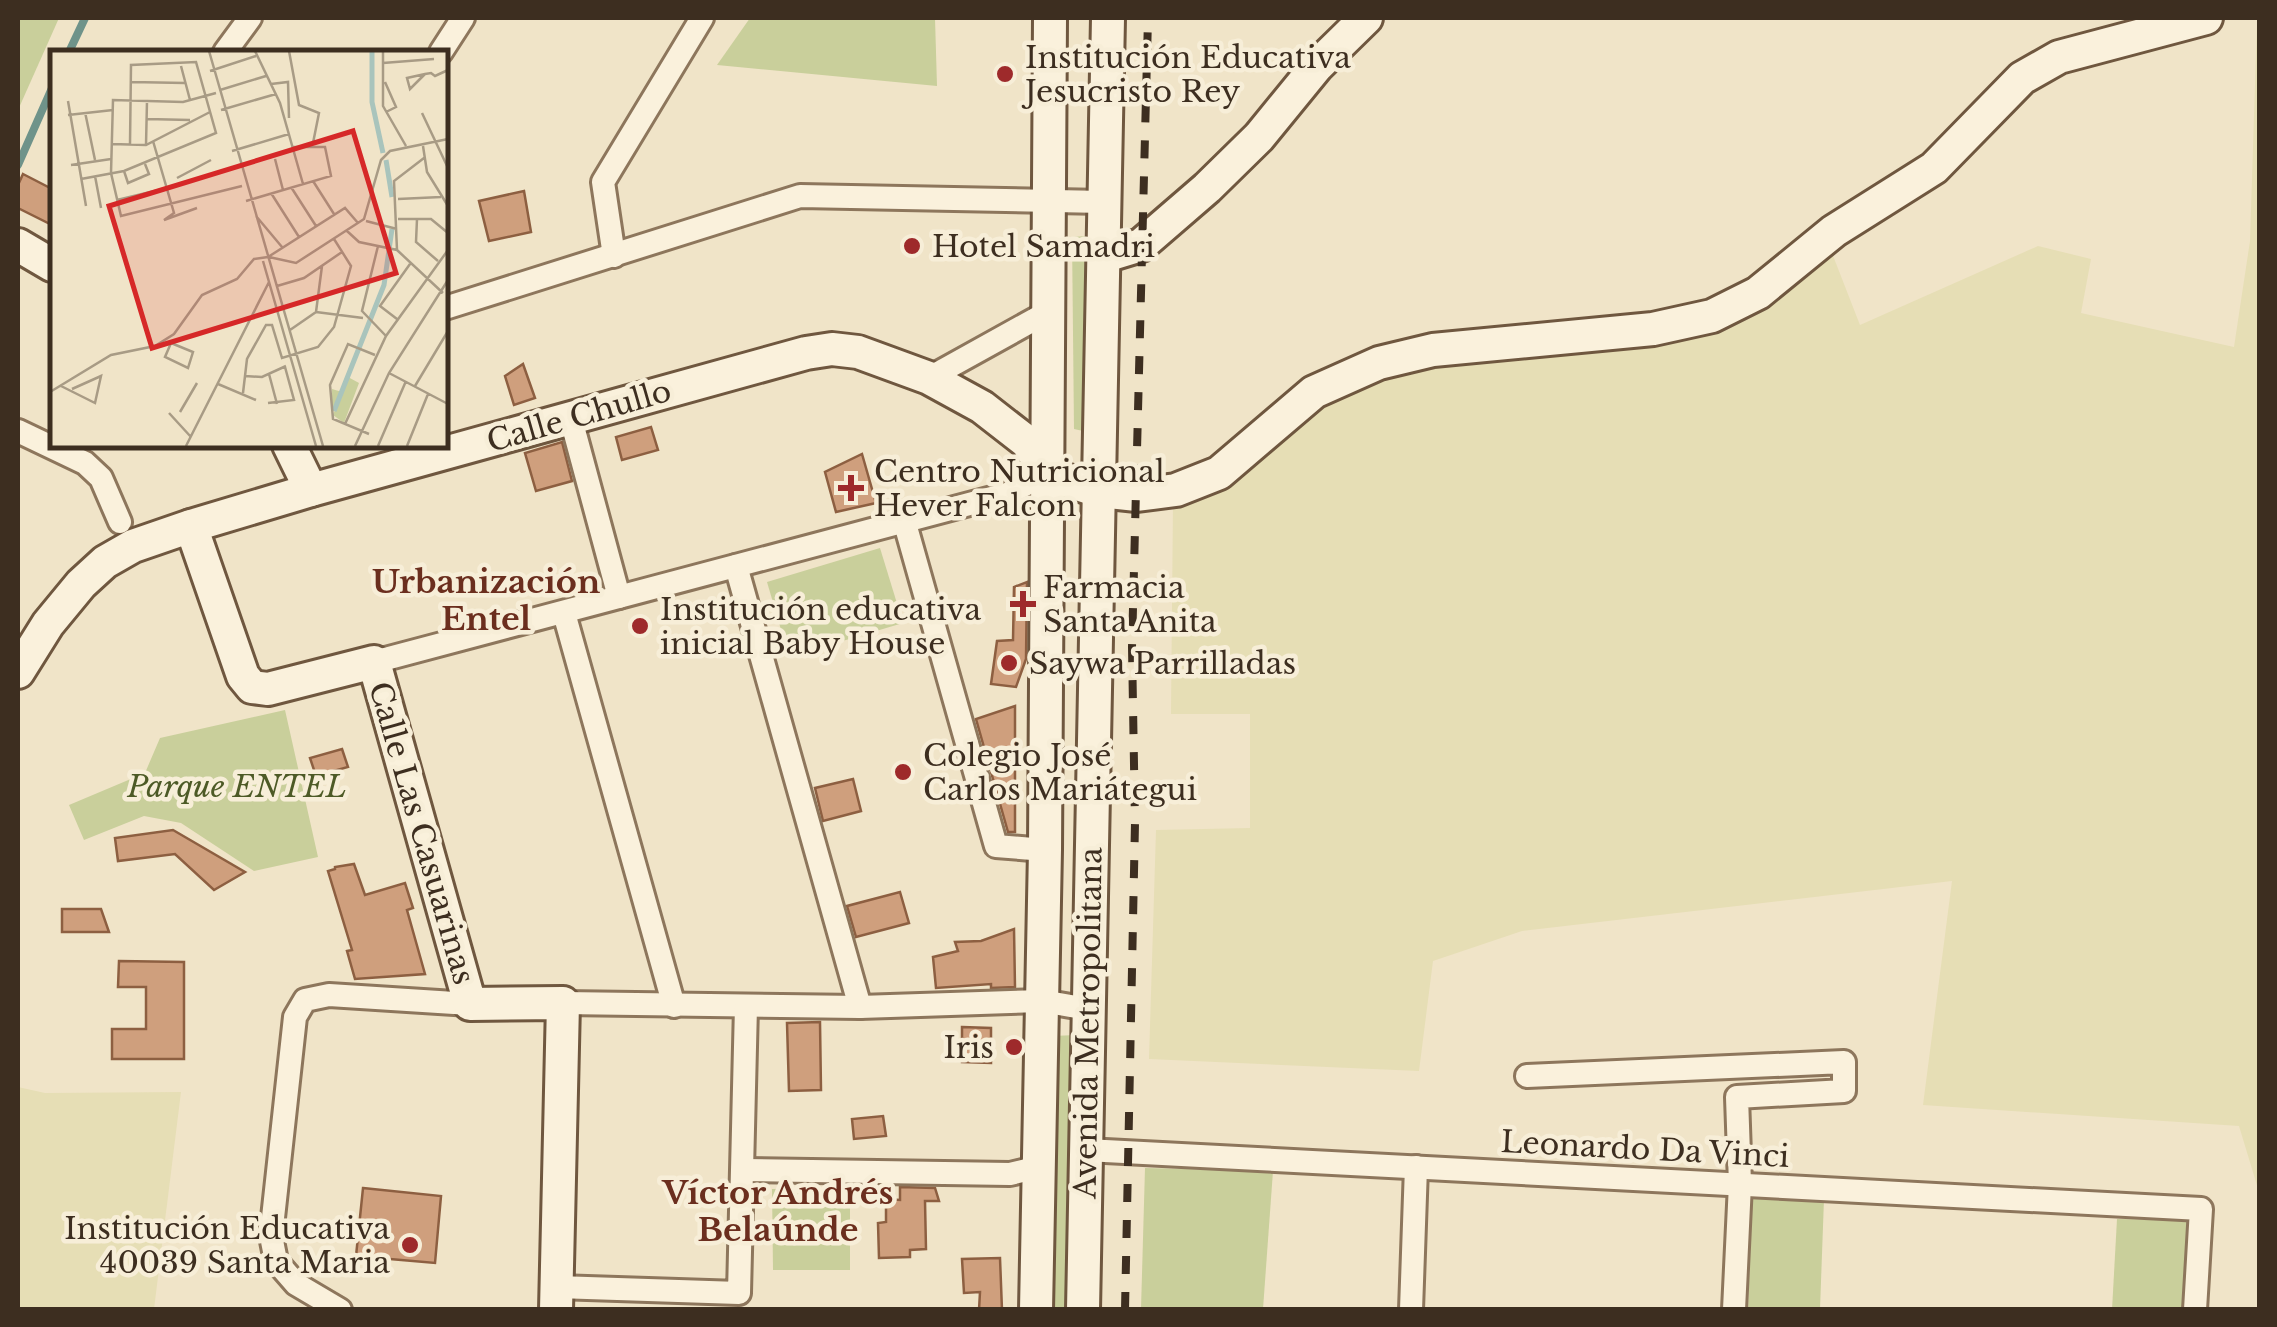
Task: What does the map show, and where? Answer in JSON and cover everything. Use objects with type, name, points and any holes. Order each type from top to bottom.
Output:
[{"type":"main road","name":"Avenida Metropolitana","points":[[1036,1310],[1045,850],[1050,18]]},
{"type":"main road","name":"Avenida Metropolitana","points":[[1083,1310],[1108,18]]},
{"type":"main road","points":[[1104,256],[1141,246],[1207,188],[1366,18]]},
{"type":"main road","points":[[1047,474],[1099,491],[1137,494],[1176,490],[1219,473],[1314,392],[1379,364],[1433,350],[1654,329],[1712,316],[1758,293],[1834,231],[1934,168],[2022,78],[2059,56],[2206,18]]},
{"type":"main road","points":[[18,245],[50,264]]},
{"type":"main road","name":"Calle Chullo","points":[[18,672],[48,624],[81,584],[105,562],[133,546],[444,449],[571,419],[806,353],[832,349],[858,352],[929,378],[982,407],[1026,442],[1047,474]]},
{"type":"main road","points":[[290,448],[311,490]]},
{"type":"main road","points":[[191,526],[243,676],[252,687],[268,689],[374,662]]},
{"type":"main road","name":"Calle Las Casuarinas","points":[[374,662],[470,1004]]},
{"type":"main road","points":[[470,1004],[564,1004],[556,1298]]},
{"type":"street","points":[[226,50],[250,18]]},
{"type":"street","points":[[443,50],[462,18]]},
{"type":"street","points":[[614,256],[602,182],[702,18]]},
{"type":"street","points":[[448,307],[800,196],[1104,202]]},
{"type":"street","points":[[929,378],[1048,312]]},
{"type":"street","points":[[571,419],[620,597]]},
{"type":"street","points":[[18,430],[50,446]]},
{"type":"street","points":[[55,448],[85,463],[101,478],[120,522]]},
{"type":"street","points":[[374,662],[1007,494],[1047,474]]},
{"type":"street","points":[[904,520],[996,846],[1045,850]]},
{"type":"street","points":[[736,566],[860,1007]]},
{"type":"street","points":[[564,613],[674,1006]]},
{"type":"street","points":[[340,1310],[296,1284],[276,1261],[271,1236],[294,1017],[306,1000],[329,995],[470,1004]]},
{"type":"street","points":[[564,1004],[860,1007],[1042,1002],[1088,1009]]},
{"type":"street","points":[[556,1298],[739,1294],[746,1006]]},
{"type":"street","points":[[1527,1076],[1844,1062],[1844,1091],[1738,1097],[1740,1184],[1734,1310]]},
{"type":"street","name":"Leonardo Da Vinci","points":[[1086,1150],[2200,1209],[2194,1310]]},
{"type":"street","points":[[743,1170],[1010,1174],[1039,1167]]},
{"type":"street","points":[[1411,1310],[1416,1167]]},
{"type":"shaded area","points":[[2257,22],[2259,1192],[2239,1126],[1923,1105],[1952,881],[1522,931],[1433,961],[1419,1071],[1149,1059],[1156,830],[1250,828],[1250,714],[1171,714],[1173,502],[1329,396],[1422,358],[1644,337],[1830,248],[1860,325],[2038,246],[2091,259],[2081,313],[2234,347],[2250,241]]},
{"type":"shaded area","points":[[18,1087],[45,1093],[181,1092],[154,1309],[18,1309]]},
{"type":"green space","points":[[18,18],[59,18],[18,110]]},
{"type":"green space","points":[[750,18],[935,18],[937,86],[717,65]]},
{"type":"green space","points":[[1088,236],[1092,433],[1074,429],[1072,237]]},
{"type":"green space","points":[[880,548],[903,623],[789,657],[767,582]]},
{"type":"green space","name":"Parque ENTEL","points":[[285,710],[318,857],[254,871],[181,823],[144,816],[84,840],[69,805],[145,773],[160,738]]},
{"type":"green space","points":[[1076,1035],[1067,1309],[1050,1310],[1053,1036]]},
{"type":"green space","points":[[1145,1168],[1273,1171],[1263,1309],[1141,1309]]},
{"type":"green space","points":[[850,1188],[850,1270],[773,1270],[772,1189]]},
{"type":"green space","points":[[1752,1195],[1824,1199],[1820,1309],[1748,1310]]},
{"type":"green space","points":[[2117,1219],[2190,1220],[2185,1309],[2112,1310]]},
{"type":"building","points":[[23,174],[50,188],[50,224],[18,208],[18,185]]},
{"type":"building","points":[[524,191],[531,232],[489,241],[479,201]]},
{"type":"building","points":[[523,364],[535,398],[514,405],[505,376]]},
{"type":"building","points":[[651,427],[658,450],[622,460],[616,437]]},
{"type":"building","points":[[562,442],[572,481],[536,491],[525,453]]},
{"type":"building","name":"Centro Nutricional Hever Falcon","points":[[862,454],[876,503],[836,512],[825,472]]},
{"type":"building","name":"Saywa Parrilladas","points":[[1027,582],[1026,659],[1016,687],[991,684],[997,641],[1013,640],[1014,587]]},
{"type":"building","points":[[1015,706],[1015,832],[1008,832],[976,719]]},
{"type":"building","points":[[342,749],[348,767],[316,776],[310,758]]},
{"type":"building","points":[[853,779],[861,811],[823,821],[815,788]]},
{"type":"building","points":[[173,830],[245,872],[214,890],[175,854],[118,861],[115,838]]},
{"type":"building","points":[[354,864],[365,895],[405,883],[413,908],[407,910],[425,974],[355,979],[347,951],[352,950],[328,871]]},
{"type":"building","points":[[900,892],[909,923],[856,937],[847,906]]},
{"type":"building","points":[[62,909],[101,909],[109,932],[62,932]]},
{"type":"building","points":[[1014,929],[1015,987],[991,988],[991,984],[936,988],[933,957],[958,951],[955,942],[981,941]]},
{"type":"building","points":[[119,961],[184,962],[184,1059],[112,1059],[112,1029],[146,1029],[146,987],[118,987]]},
{"type":"building","points":[[820,1022],[821,1090],[789,1091],[787,1023]]},
{"type":"building","points":[[962,1027],[991,1028],[991,1063],[962,1062]]},
{"type":"building","points":[[883,1116],[886,1136],[854,1139],[852,1119]]},
{"type":"building","points":[[900,1187],[935,1188],[939,1201],[925,1201],[926,1249],[910,1250],[910,1257],[879,1258],[878,1223],[886,1222],[886,1199],[900,1200]]},
{"type":"building","points":[[363,1188],[441,1196],[435,1263],[356,1256]]},
{"type":"building","points":[[1000,1258],[1002,1310],[979,1310],[980,1292],[964,1293],[962,1259]]},
{"type":"waterway","points":[[70,50],[85,18]]},
{"type":"waterway","points":[[18,165],[50,93]]},
{"type":"railway","points":[[1125,1310],[1135,823],[1132,647],[1148,18]]},
{"type":"place","name":"Institución Educativa Jesucristo Rey","points":[[1005,74]]},
{"type":"place","name":"Hotel Samadri","points":[[912,246]]},
{"type":"place","name":"Centro Nutricional Hever Falcon","points":[[851,488]]},
{"type":"place","name":"Farmacia Santa Anita","points":[[1023,604]]},
{"type":"place","name":"Institución educativa inicial Baby House","points":[[640,626]]},
{"type":"place","name":"Saywa Parrilladas","points":[[1009,663]]},
{"type":"place","name":"Colegio José Carlos Mariátegui","points":[[903,772]]},
{"type":"place","name":"Iris","points":[[1014,1047]]},
{"type":"place","name":"Institución Educativa 40039 Santa Maria","points":[[410,1245]]},
{"type":"district","name":"Urbanización Entel","points":[[486,600]]},
{"type":"district","name":"Víctor Andrés Belaúnde","points":[[778,1212]]}]
